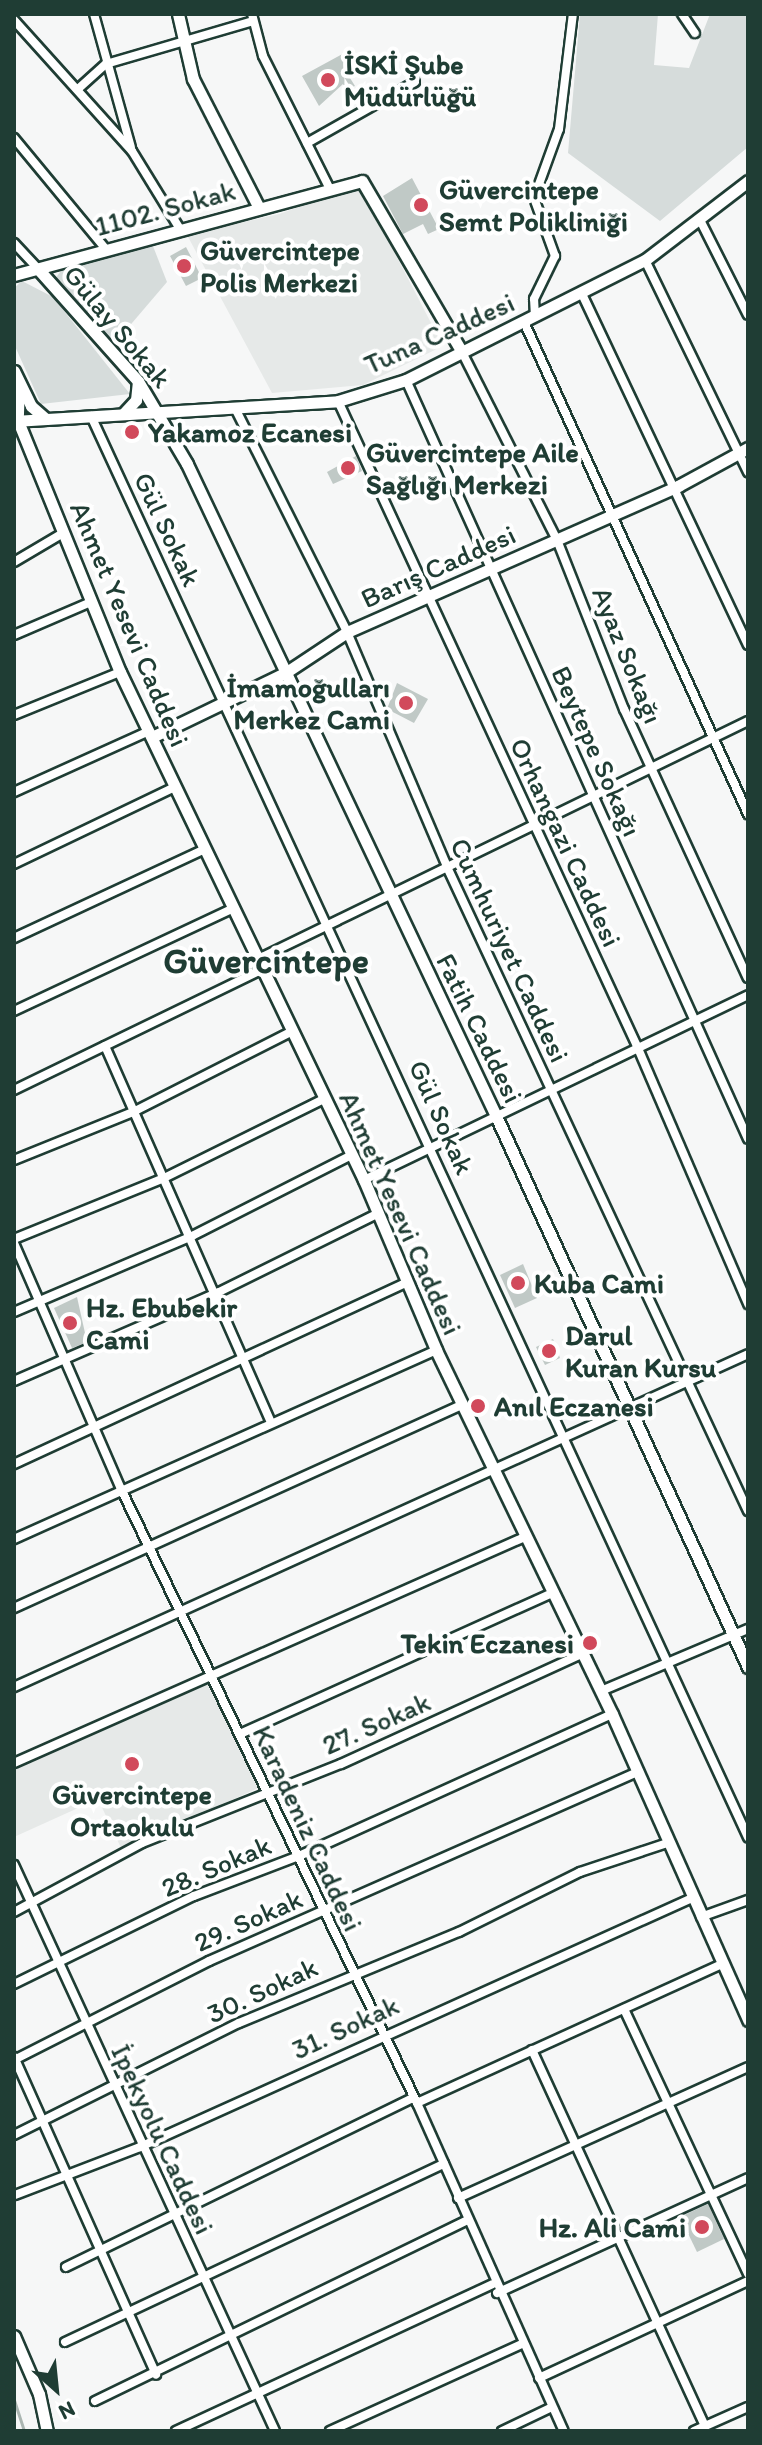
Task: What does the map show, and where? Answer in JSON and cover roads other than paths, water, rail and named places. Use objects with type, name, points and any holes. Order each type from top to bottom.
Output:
[{"type":"main road","points":[[178,14],[183,39],[216,129],[259,208]]},
{"type":"main road","name":"1102. Sokak","points":[[14,275],[329,187],[362,181],[462,352]]},
{"type":"main road","name":"Tuna Caddesi","points":[[16,421],[338,401],[406,380],[645,260],[748,181]]},
{"type":"main road","name":"Gülay Sokak","points":[[39,270],[138,381],[160,413]]},
{"type":"main road","points":[[14,371],[18,395],[16,421]]},
{"type":"main road","points":[[123,414],[136,400],[138,381]]},
{"type":"main road","points":[[18,395],[46,419]]},
{"type":"main road","name":"Fatih Caddesi","points":[[160,413],[386,893],[496,1116],[748,1667]]},
{"type":"main road","name":"Ahmet Yesevi Caddesi","points":[[16,421],[120,672],[364,1180],[436,1350],[612,1714],[748,2020]]},
{"type":"main road","name":"Barış Caddesi","points":[[150,734],[285,673],[347,632],[678,486],[743,450]]},
{"type":"main road","points":[[14,2336],[39,2394],[47,2431]]},
{"type":"street","points":[[573,14],[559,129],[534,198],[555,256],[534,299],[530,319],[612,516],[748,814]]},
{"type":"street","points":[[682,14],[695,33]]},
{"type":"street","points":[[97,16],[106,64],[132,151]]},
{"type":"street","points":[[78,89],[106,64],[252,18],[329,187]]},
{"type":"street","points":[[14,20],[132,151],[180,229]]},
{"type":"street","points":[[307,143],[415,82]]},
{"type":"street","points":[[14,138],[105,248]]},
{"type":"street","points":[[700,220],[748,315]]},
{"type":"street","points":[[14,243],[39,270]]},
{"type":"street","points":[[645,260],[743,450],[748,472]]},
{"type":"street","points":[[582,294],[678,486],[748,645]]},
{"type":"street","name":"Ayaz Sokağı","points":[[462,352],[557,540],[652,769],[748,978]]},
{"type":"street","name":"Beytepe Sokağı","points":[[406,380],[748,1139]]},
{"type":"street","name":"Orhangazi Caddesi","points":[[338,401],[637,1046],[748,1304]]},
{"type":"street","name":"Cumhuriyet Caddesi","points":[[235,408],[347,632],[447,867],[689,1379],[748,1511]]},
{"type":"street","name":"Gül Sokak","points":[[91,416],[328,920],[748,1837]]},
{"type":"street","points":[[14,562],[63,533]]},
{"type":"street","points":[[14,635],[91,602]]},
{"type":"street","points":[[14,715],[120,672]]},
{"type":"street","points":[[14,1090],[260,964],[328,920],[447,867],[533,821],[595,799],[748,721]]},
{"type":"street","points":[[14,792],[150,734]]},
{"type":"street","points":[[14,864],[175,787]]},
{"type":"street","points":[[14,938],[205,849]]},
{"type":"street","points":[[14,1011],[234,908]]},
{"type":"street","points":[[364,1180],[551,1091],[692,1019],[748,995]]},
{"type":"street","points":[[14,1160],[135,1111],[293,1031]]},
{"type":"street","points":[[105,1046],[219,1292],[271,1422]]},
{"type":"street","points":[[14,1241],[164,1178],[324,1099]]},
{"type":"street","points":[[14,1312],[192,1236],[352,1155]]},
{"type":"street","points":[[14,1381],[64,1356],[219,1292],[379,1213]]},
{"type":"street","name":"Karadeniz Caddesi","points":[[14,1241],[121,1489],[299,1856],[351,1974],[415,2100],[520,2345],[564,2431]]},
{"type":"street","points":[[14,1464],[408,1282]]},
{"type":"street","points":[[14,1539],[436,1350]]},
{"type":"street","points":[[14,1687],[494,1471],[563,1435],[748,1354]]},
{"type":"street","points":[[14,1608],[462,1405]]},
{"type":"street","points":[[14,1763],[527,1536]]},
{"type":"street","points":[[240,1734],[553,1593]]},
{"type":"street","points":[[601,1691],[748,1629]]},
{"type":"street","name":"27. Sokak","points":[[14,1912],[36,1906],[142,1843],[266,1793],[583,1653]]},
{"type":"street","name":"28. Sokak","points":[[14,1984],[194,1896],[299,1856],[612,1714]]},
{"type":"street","name":"29. Sokak","points":[[14,2059],[323,1910],[637,1772]]},
{"type":"street","name":"30. Sokak","points":[[14,2135],[351,1974],[459,1932],[580,1872],[667,1843]]},
{"type":"street","name":"İpekyolu Caddesi","points":[[14,1865],[36,1906],[113,2089],[232,2334],[275,2431]]},
{"type":"street","name":"31. Sokak","points":[[15,2195],[64,2179],[140,2147],[381,2034],[692,1898]]},
{"type":"street","points":[[701,1917],[748,1900]]},
{"type":"street","points":[[66,2267],[415,2100],[722,1964]]},
{"type":"street","points":[[624,2009],[748,2274]]},
{"type":"street","points":[[532,2050],[619,2238],[654,2325],[705,2426]]},
{"type":"street","points":[[14,2059],[44,2121],[64,2179],[156,2375]]},
{"type":"street","points":[[458,2198],[748,2067]]},
{"type":"street","points":[[65,2342],[202,2273],[444,2164]]},
{"type":"street","points":[[176,2431],[495,2289],[712,2197],[748,2178]]},
{"type":"street","points":[[95,2401],[156,2375],[232,2334],[467,2220]]},
{"type":"street","points":[[539,2378],[748,2281]]},
{"type":"street","points":[[330,2431],[520,2345]]},
{"type":"street","points":[[502,2431],[552,2407]]},
{"type":"street","points":[[694,2431],[748,2407]]},
{"type":"waterway","points":[[14,2400],[24,2431]]},
{"type":"place","name":"İSKİ Şube Müdürlüğü","points":[[328,80]]},
{"type":"place","name":"Güvercintepe Semt Polikliniği","points":[[421,205]]},
{"type":"place","name":"Güvercintepe Polis Merkezi","points":[[184,266]]},
{"type":"place","name":"Yakamoz Ecanesi","points":[[132,432]]},
{"type":"place","name":"Güvercintepe Aile Sağlığı Merkezi","points":[[348,468]]},
{"type":"place","name":"İmamoğulları Merkez Cami","points":[[406,703]]},
{"type":"place","name":"Kuba Cami","points":[[518,1283]]},
{"type":"place","name":"Hz. Ebubekir Cami","points":[[70,1323]]},
{"type":"place","name":"Darul Kuran Kursu","points":[[549,1351]]},
{"type":"place","name":"Anıl Eczanesi","points":[[478,1406]]},
{"type":"place","name":"Tekin Eczanesi","points":[[590,1643]]},
{"type":"place","name":"Güvercintepe Ortaokulu","points":[[132,1764]]},
{"type":"place","name":"Hz. Ali Cami","points":[[702,2227]]},
{"type":"district","name":"Güvercintepe","points":[[266,961]]}]
